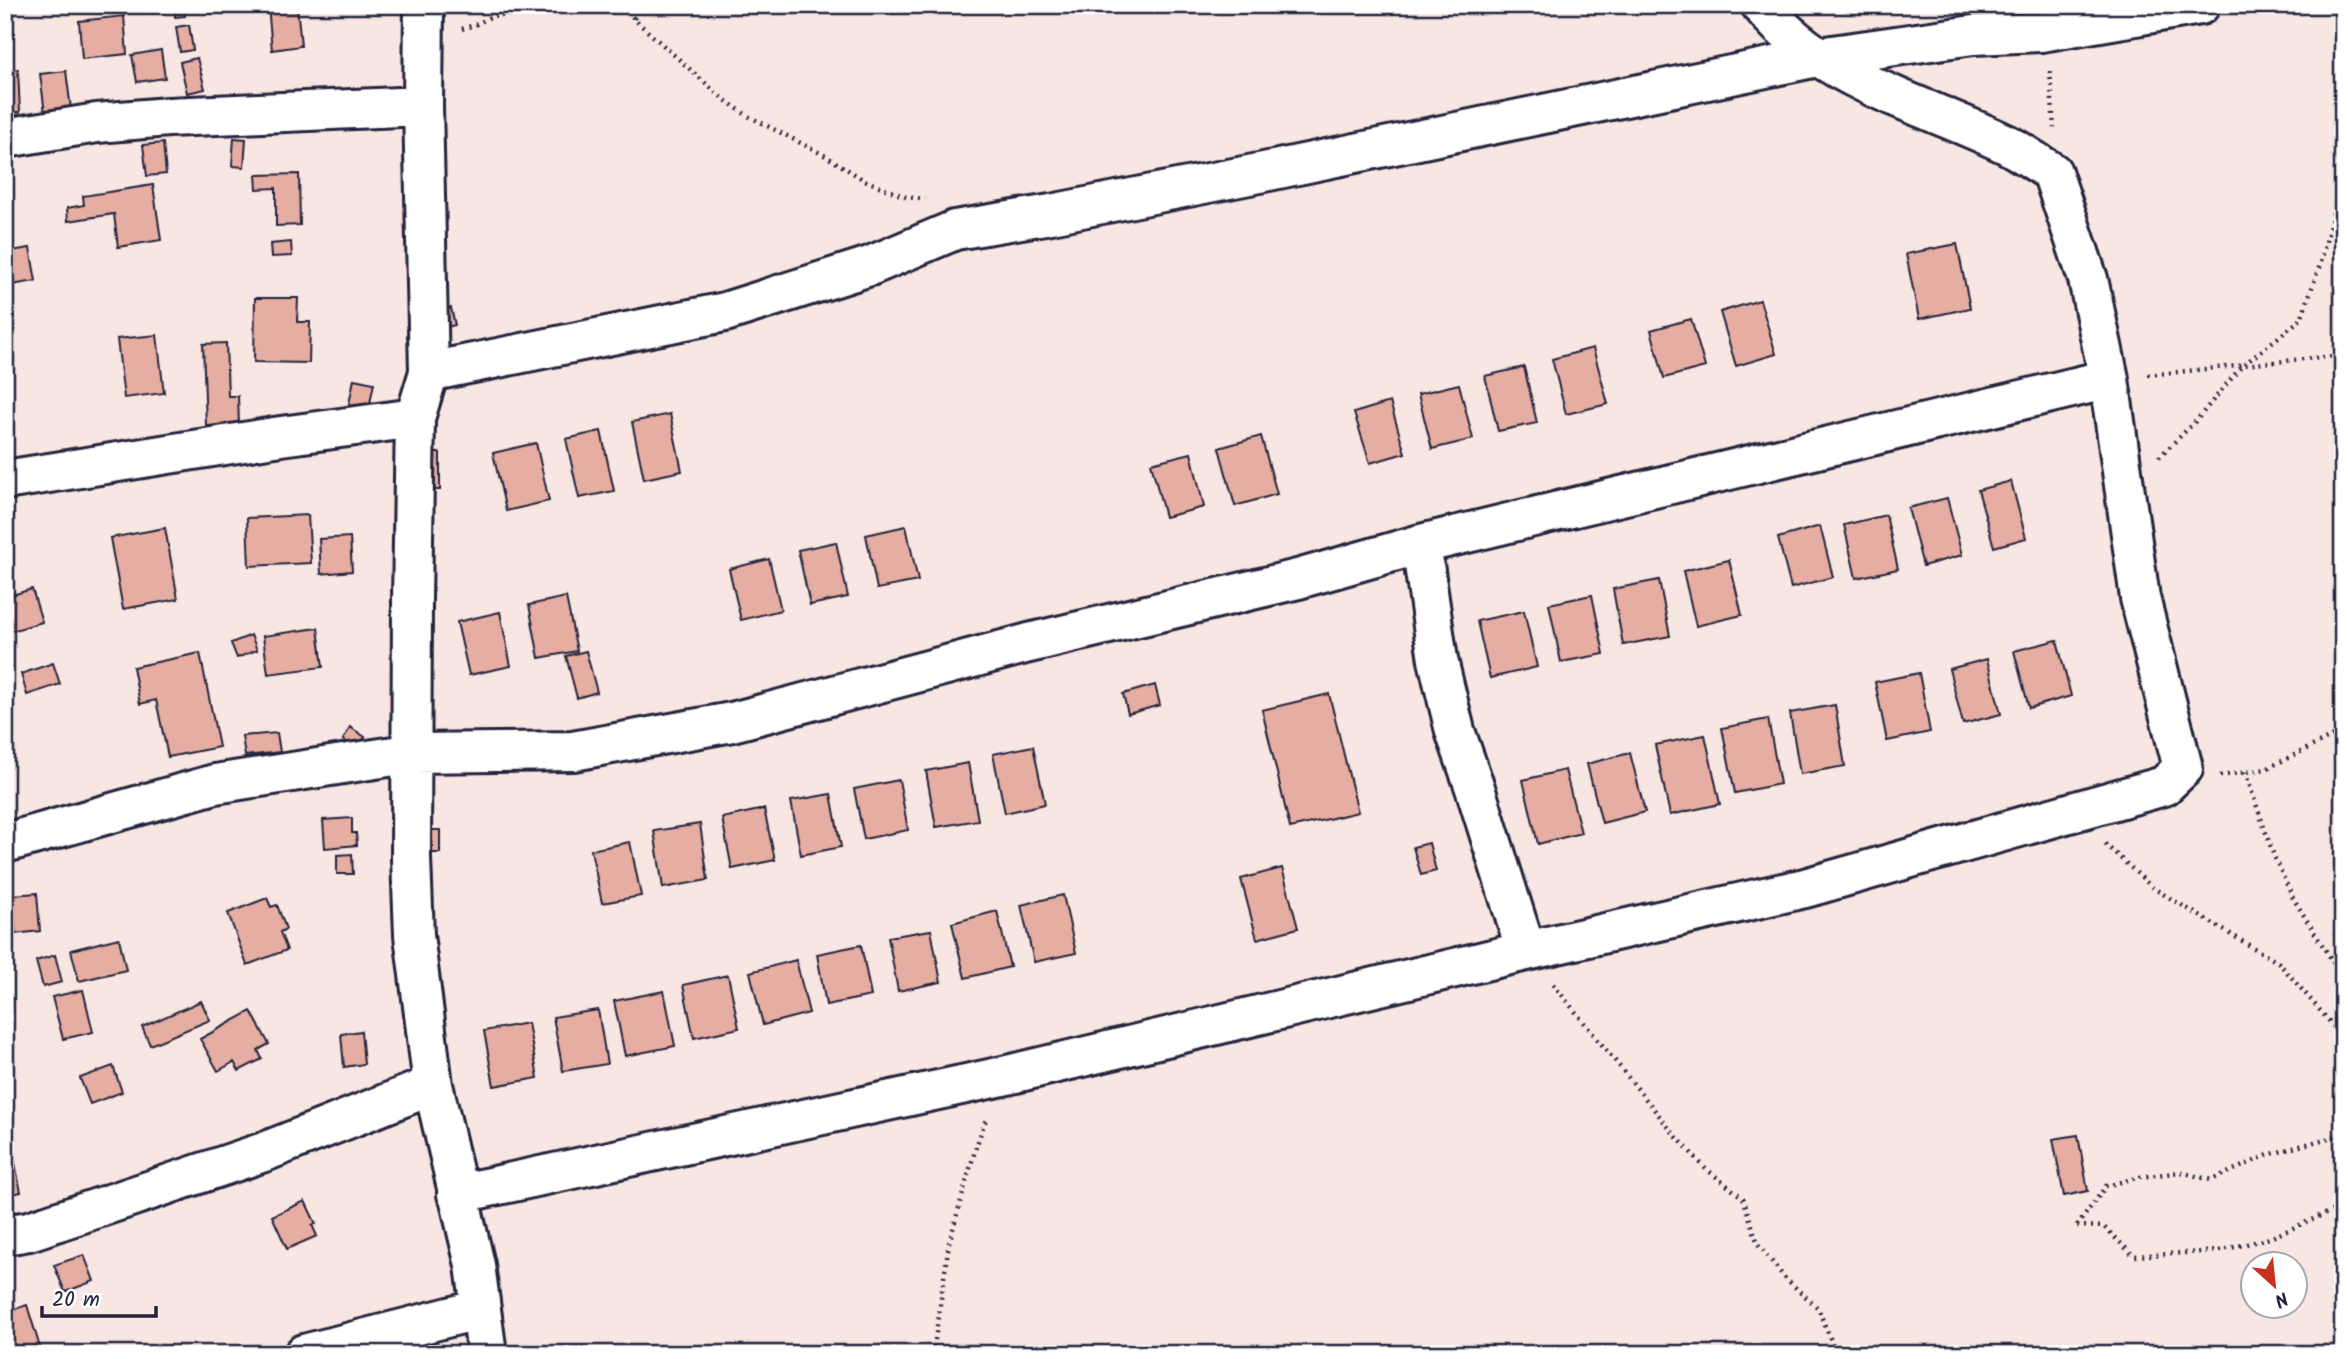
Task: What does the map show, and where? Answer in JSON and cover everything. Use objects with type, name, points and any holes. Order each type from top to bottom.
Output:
[{"type":"street","points":[[457,1194],[1003,1076],[1526,951],[1805,888],[2164,786],[2182,768],[2140,598],[2109,379],[2088,279],[2052,172],[2006,145],[1894,98],[1818,57],[1771,18],[1761,5]]},
{"type":"street","points":[[429,372],[724,312],[870,266],[955,230],[1259,173],[1818,57],[1973,35],[2041,32],[2200,5]]},
{"type":"street","points":[[424,20],[423,106],[429,372],[415,418],[411,858],[414,934],[433,1085],[475,1265],[487,1354]]},
{"type":"street","points":[[5,138],[97,123],[168,117],[423,106]]},
{"type":"street","points":[[5,843],[215,784],[413,753],[573,751],[732,722],[1029,643],[1298,579],[1421,544],[2109,379]]},
{"type":"street","points":[[5,480],[281,436],[415,418]]},
{"type":"street","points":[[1421,544],[1438,660],[1454,731],[1475,788],[1526,951]]},
{"type":"street","points":[[5,1235],[30,1231],[264,1152],[433,1085]]},
{"type":"street","points":[[304,1354],[481,1309]]},
{"type":"path","points":[[424,20],[444,35],[492,16],[523,14],[527,5]]},
{"type":"path","points":[[624,5],[634,19],[722,98],[748,116],[827,156],[864,180],[906,197],[927,199]]},
{"type":"path","points":[[634,19],[639,5]]},
{"type":"path","points":[[2041,32],[2050,72],[2054,140],[2052,172]]},
{"type":"path","points":[[2125,493],[2155,460],[2194,424],[2241,367],[2301,318],[2321,262],[2343,173]]},
{"type":"path","points":[[2109,379],[2343,355]]},
{"type":"path","points":[[2164,786],[2266,769],[2343,731]]},
{"type":"path","points":[[2245,772],[2274,856],[2293,898],[2343,978]]},
{"type":"path","points":[[2071,813],[2153,888],[2279,963],[2343,1037]]},
{"type":"path","points":[[1526,951],[1674,1134],[1705,1168],[1743,1198],[1759,1244],[1784,1277],[1818,1308],[1834,1348],[1840,1354]]},
{"type":"path","points":[[933,1354],[949,1243],[976,1147],[1003,1076]]},
{"type":"path","points":[[2343,1134],[2268,1155],[2211,1180],[2181,1172],[2140,1177],[2105,1186],[2077,1226],[2104,1227],[2134,1256],[2219,1251],[2270,1238],[2343,1206]]},
{"type":"building","points":[[174,5],[184,5],[185,16],[175,17]]},
{"type":"building","points":[[268,5],[297,5],[301,46],[272,50]]},
{"type":"building","points":[[124,16],[127,54],[82,59],[79,21]]},
{"type":"building","points":[[189,25],[193,50],[180,52],[176,27]]},
{"type":"building","points":[[161,50],[165,78],[137,82],[132,55]]},
{"type":"building","points":[[197,58],[205,89],[187,93],[180,62]]},
{"type":"building","points":[[18,69],[20,112],[5,112],[5,70]]},
{"type":"building","points":[[66,71],[71,109],[45,113],[40,74]]},
{"type":"building","points":[[234,138],[246,139],[244,167],[232,166]]},
{"type":"building","points":[[163,143],[166,174],[147,176],[143,145]]},
{"type":"building","points":[[299,174],[300,225],[276,226],[276,188],[257,189],[256,175]]},
{"type":"building","points":[[153,185],[161,240],[118,247],[114,214],[68,221],[67,208],[84,205],[83,196]]},
{"type":"building","points":[[291,242],[292,256],[271,257],[270,244]]},
{"type":"building","points":[[1957,244],[1970,308],[1919,319],[1906,254]]},
{"type":"building","points":[[30,248],[36,281],[5,286],[5,252]]},
{"type":"building","points":[[255,298],[298,298],[297,322],[310,322],[309,363],[254,362]]},
{"type":"building","points":[[1760,300],[1776,354],[1736,366],[1720,312]]},
{"type":"building","points":[[451,308],[455,325],[443,328],[439,310]]},
{"type":"building","points":[[1691,319],[1705,367],[1664,378],[1651,330]]},
{"type":"building","points":[[157,335],[164,393],[124,398],[117,339]]},
{"type":"building","points":[[226,343],[228,396],[238,396],[239,425],[206,426],[203,344]]},
{"type":"building","points":[[1593,348],[1608,404],[1566,414],[1552,359]]},
{"type":"building","points":[[1524,367],[1537,423],[1498,431],[1485,376]]},
{"type":"building","points":[[354,379],[374,383],[367,418],[347,414]]},
{"type":"building","points":[[1459,384],[1473,439],[1432,449],[1418,394]]},
{"type":"building","points":[[1390,402],[1405,453],[1370,463],[1354,413]]},
{"type":"building","points":[[670,414],[682,471],[644,479],[632,422]]},
{"type":"building","points":[[601,431],[614,491],[579,498],[566,439]]},
{"type":"building","points":[[1261,436],[1277,494],[1235,506],[1219,448]]},
{"type":"building","points":[[536,443],[549,501],[506,511],[493,453]]},
{"type":"building","points":[[424,453],[440,453],[440,490],[425,490]]},
{"type":"building","points":[[1191,453],[1204,507],[1165,517],[1151,463]]},
{"type":"building","points":[[2011,481],[2026,538],[1994,547],[1978,490]]},
{"type":"building","points":[[1947,498],[1962,555],[1923,566],[1908,508]]},
{"type":"building","points":[[308,515],[311,563],[249,566],[247,518]]},
{"type":"building","points":[[1886,515],[1898,569],[1856,578],[1844,525]]},
{"type":"building","points":[[906,526],[918,581],[877,589],[866,535]]},
{"type":"building","points":[[1820,526],[1833,577],[1791,588],[1778,538]]},
{"type":"building","points":[[165,528],[178,599],[123,609],[110,538]]},
{"type":"building","points":[[350,537],[352,571],[321,574],[319,539]]},
{"type":"building","points":[[836,542],[848,597],[810,605],[798,550]]},
{"type":"building","points":[[769,559],[781,610],[741,620],[729,569]]},
{"type":"building","points":[[1729,560],[1742,615],[1696,626],[1683,571]]},
{"type":"building","points":[[1659,580],[1670,636],[1623,645],[1613,589]]},
{"type":"building","points":[[32,589],[42,622],[5,633],[5,597]]},
{"type":"building","points":[[1592,595],[1604,654],[1561,662],[1549,604]]},
{"type":"building","points":[[566,597],[577,651],[539,658],[529,605]]},
{"type":"building","points":[[1524,611],[1537,667],[1490,678],[1477,621]]},
{"type":"building","points":[[500,612],[511,666],[469,675],[457,622]]},
{"type":"building","points":[[318,628],[323,667],[268,674],[263,636]]},
{"type":"building","points":[[251,635],[257,650],[237,658],[231,643]]},
{"type":"building","points":[[2057,640],[2071,696],[2029,708],[2014,651]]},
{"type":"building","points":[[586,651],[597,692],[577,698],[566,656]]},
{"type":"building","points":[[200,653],[219,747],[168,757],[156,700],[140,704],[133,667]]},
{"type":"building","points":[[1987,659],[2001,714],[1963,724],[1949,669]]},
{"type":"building","points":[[53,663],[60,684],[27,695],[21,674]]},
{"type":"building","points":[[1919,673],[1930,732],[1887,741],[1875,682]]},
{"type":"building","points":[[1155,685],[1160,705],[1128,714],[1123,694]]},
{"type":"building","points":[[1329,694],[1358,812],[1290,828],[1262,710]]},
{"type":"building","points":[[1835,705],[1845,766],[1800,774],[1790,713]]},
{"type":"building","points":[[1768,719],[1780,784],[1735,793],[1722,728]]},
{"type":"building","points":[[350,727],[365,737],[358,749],[343,740]]},
{"type":"building","points":[[277,733],[280,752],[245,756],[242,736]]},
{"type":"building","points":[[1705,735],[1720,804],[1670,815],[1655,745]]},
{"type":"building","points":[[1033,746],[1045,804],[1005,813],[993,754]]},
{"type":"building","points":[[1630,753],[1645,812],[1602,823],[1587,764]]},
{"type":"building","points":[[968,763],[978,820],[936,827],[926,771]]},
{"type":"building","points":[[1565,770],[1581,833],[1538,844],[1523,780]]},
{"type":"building","points":[[899,780],[908,830],[864,839],[854,789]]},
{"type":"building","points":[[831,794],[841,847],[801,855],[791,801]]},
{"type":"building","points":[[764,809],[775,860],[732,869],[722,818]]},
{"type":"building","points":[[352,818],[352,833],[356,833],[357,845],[325,848],[323,820]]},
{"type":"building","points":[[700,824],[708,880],[663,888],[654,831]]},
{"type":"building","points":[[413,830],[440,830],[440,853],[413,853]]},
{"type":"building","points":[[630,842],[641,896],[602,903],[591,850]]},
{"type":"building","points":[[1429,843],[1436,871],[1421,875],[1413,847]]},
{"type":"building","points":[[352,854],[353,874],[337,874],[337,855]]},
{"type":"building","points":[[1282,868],[1298,928],[1257,939],[1241,879]]},
{"type":"building","points":[[37,893],[40,931],[15,934],[12,895]]},
{"type":"building","points":[[1063,895],[1076,953],[1034,962],[1021,905]]},
{"type":"building","points":[[267,898],[271,907],[277,905],[286,929],[280,932],[287,950],[247,965],[228,913]]},
{"type":"building","points":[[997,911],[1010,967],[965,978],[952,923]]},
{"type":"building","points":[[931,930],[941,982],[898,991],[888,937]]},
{"type":"building","points":[[119,938],[126,970],[79,981],[71,950]]},
{"type":"building","points":[[861,945],[871,996],[826,1005],[817,954]]},
{"type":"building","points":[[55,955],[62,982],[43,987],[36,961]]},
{"type":"building","points":[[796,960],[809,1013],[763,1025],[750,972]]},
{"type":"building","points":[[728,975],[739,1028],[694,1038],[683,985]]},
{"type":"building","points":[[83,990],[93,1032],[63,1039],[52,997]]},
{"type":"building","points":[[664,991],[675,1046],[625,1056],[614,1001]]},
{"type":"building","points":[[201,1001],[210,1020],[150,1045],[142,1027]]},
{"type":"building","points":[[598,1010],[607,1064],[563,1071],[553,1017]]},
{"type":"building","points":[[251,1011],[269,1044],[258,1050],[262,1059],[239,1071],[234,1062],[218,1071],[200,1039]]},
{"type":"building","points":[[528,1023],[538,1078],[494,1086],[484,1031]]},
{"type":"building","points":[[361,1031],[364,1064],[344,1067],[341,1034]]},
{"type":"building","points":[[113,1066],[122,1092],[90,1104],[80,1078]]},
{"type":"building","points":[[2078,1135],[2088,1191],[2064,1196],[2053,1139]]},
{"type":"building","points":[[12,1149],[21,1192],[5,1196],[5,1150]]},
{"type":"building","points":[[305,1201],[316,1224],[312,1225],[317,1236],[287,1249],[272,1216]]},
{"type":"building","points":[[84,1255],[94,1281],[65,1292],[54,1265]]},
{"type":"building","points":[[27,1305],[42,1354],[5,1354],[5,1312]]}]
